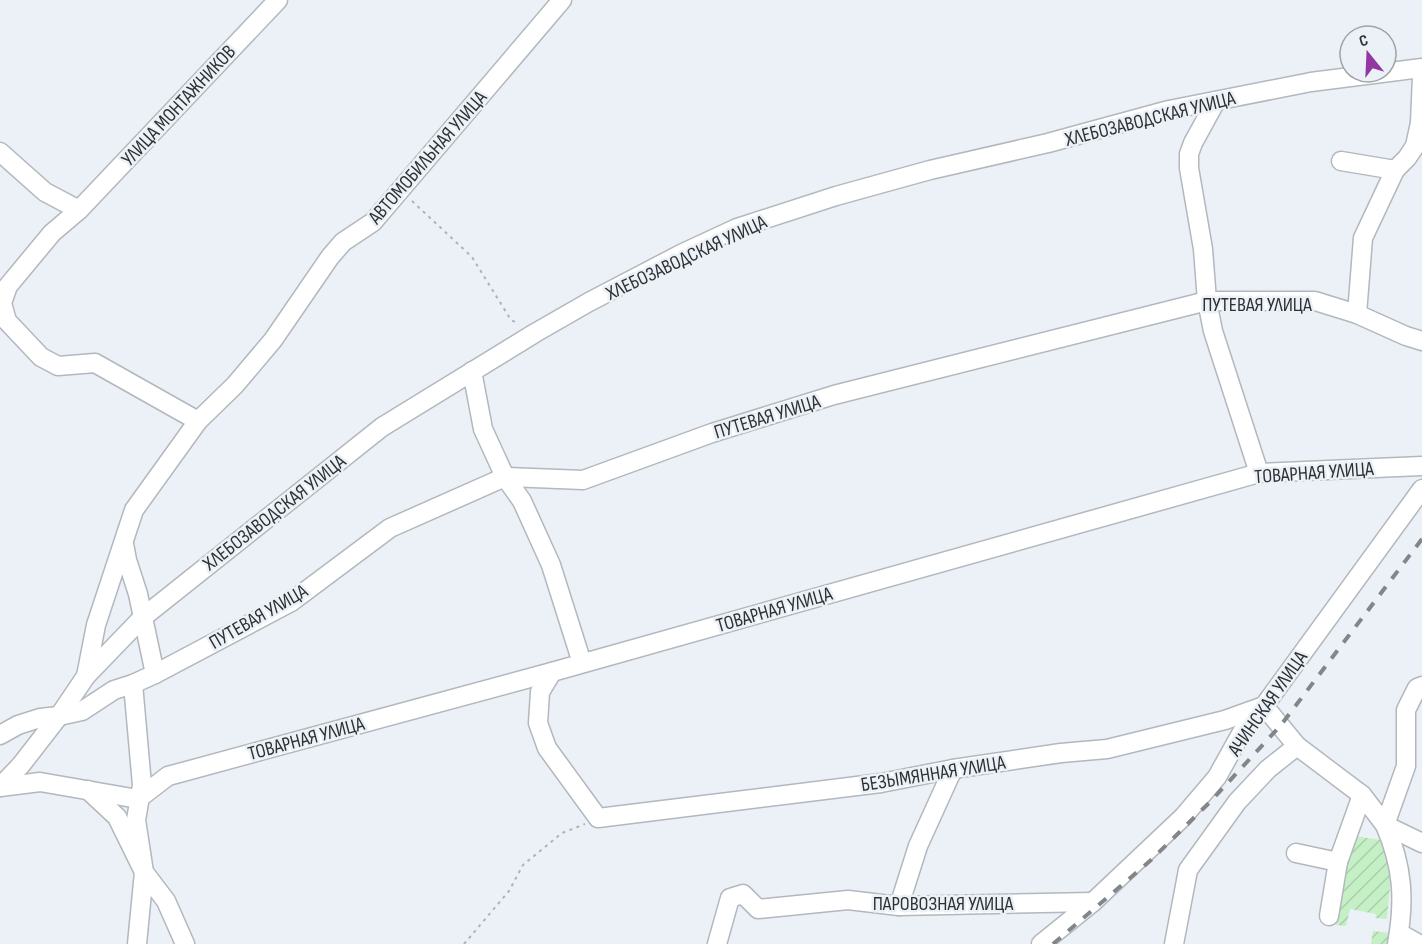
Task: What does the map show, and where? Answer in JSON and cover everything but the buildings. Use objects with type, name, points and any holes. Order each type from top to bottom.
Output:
[{"type":"street","name":"УЛИЦА МОНТАЖНИКОВ","points":[[198,421],[95,363],[58,366],[41,357],[7,321],[2,303],[8,286],[52,232],[79,210],[278,0]]},
{"type":"street","name":"АВТОМОБИЛЬНАЯ УЛИЦА","points":[[86,676],[96,625],[134,510],[198,421],[235,385],[273,340],[330,257],[343,242],[373,222],[562,0]]},
{"type":"street","name":"ХЛЕБОЗАВОДСКАЯ УЛИЦА","points":[[86,676],[142,618],[382,427],[535,333],[651,270],[737,228],[836,195],[1169,111],[1311,82],[1422,68]]},
{"type":"street","points":[[1357,314],[1364,238],[1395,170],[1415,146],[1420,123],[1422,76]]},
{"type":"street","points":[[1216,101],[1193,142],[1189,154],[1189,168],[1203,249],[1207,301],[1213,331],[1259,473]]},
{"type":"street","points":[[0,152],[45,192],[79,210]]},
{"type":"street","points":[[1341,161],[1395,170]]},
{"type":"street","name":"ПУТЕВАЯ УЛИЦА","points":[[0,735],[40,718],[82,711],[114,690],[154,674],[291,602],[390,528],[505,477],[583,480],[712,433],[834,395],[1207,301],[1315,301],[1357,314],[1422,341]]},
{"type":"street","points":[[471,371],[483,429],[505,477],[522,501],[551,566],[582,663]]},
{"type":"street","name":"ТОВАРНАЯ УЛИЦА","points":[[138,799],[168,776],[552,672],[1259,473],[1422,466]]},
{"type":"street","name":"АЧИНСКАЯ УЛИЦА","points":[[1041,944],[1093,902],[1183,817],[1217,777],[1242,732],[1264,706],[1422,489]]},
{"type":"street","points":[[124,542],[138,594],[154,674]]},
{"type":"street","points":[[552,672],[540,693],[538,723],[547,748],[598,818]]},
{"type":"street","points":[[0,787],[21,765],[59,716],[86,676]]},
{"type":"street","points":[[133,684],[142,785],[136,820],[144,872],[137,944]]},
{"type":"street","points":[[1384,825],[1406,766],[1406,710],[1417,688],[1422,686]]},
{"type":"street","points":[[1264,706],[1297,746],[1362,795],[1384,825],[1392,843],[1401,877],[1402,915],[1398,939],[1419,944]]},
{"type":"street","name":"БЕЗЫМЯННАЯ УЛИЦА","points":[[598,818],[881,783],[953,769],[1061,753],[1107,749],[1226,720],[1264,706]]},
{"type":"street","name":"АЧИНСКАЯ УЛИЦА","points":[[1174,944],[1188,870],[1237,802],[1268,769],[1297,746]]},
{"type":"street","points":[[899,906],[918,846],[953,769]]},
{"type":"street","points":[[0,787],[40,782],[138,799]]},
{"type":"street","points":[[88,790],[117,817],[144,872],[166,902],[185,944]]},
{"type":"street","points":[[1329,916],[1338,862],[1362,795]]},
{"type":"street","points":[[1384,825],[1422,843]]},
{"type":"street","points":[[1296,853],[1338,862]]},
{"type":"street","name":"ПАРОВОЗНАЯ УЛИЦА","points":[[717,944],[730,898],[743,894],[758,909],[848,900],[899,906],[1093,902]]},
{"type":"street","points":[[166,902],[174,944]]},
{"type":"path","points":[[405,184],[410,198],[472,257],[511,320],[535,333]]},
{"type":"path","points":[[464,944],[509,891],[523,865],[562,833],[598,818]]},
{"type":"green space","points":[[1354,836],[1381,840],[1391,875],[1387,919],[1375,918],[1376,914],[1350,909],[1346,926],[1336,925],[1347,851]]},
{"type":"green space","points":[[1373,931],[1390,933],[1388,944],[1371,944]]},
{"type":"railway","points":[[1053,944],[1151,860],[1211,801],[1281,725],[1422,539]]}]
